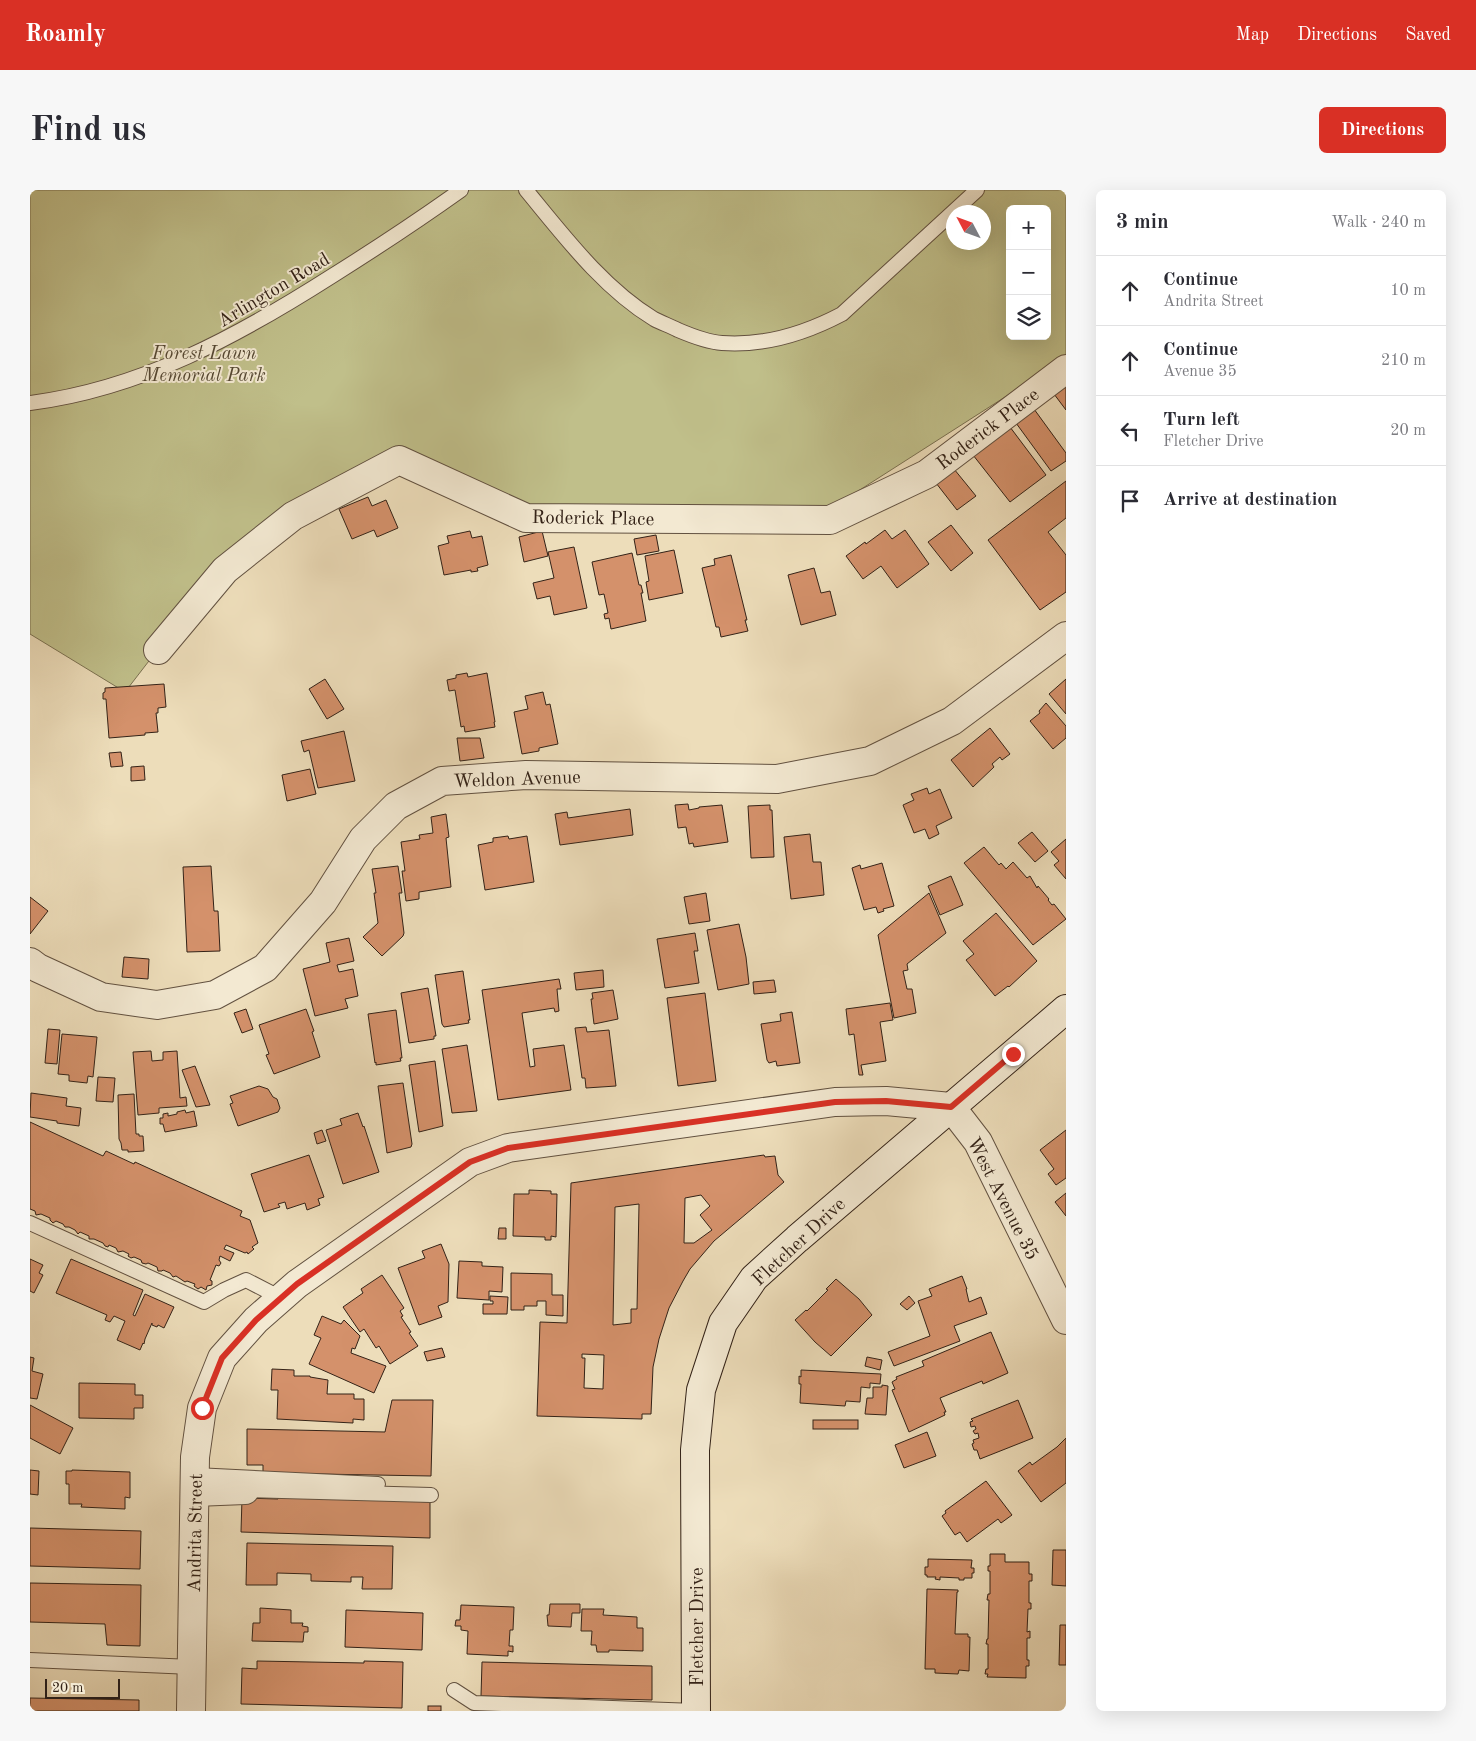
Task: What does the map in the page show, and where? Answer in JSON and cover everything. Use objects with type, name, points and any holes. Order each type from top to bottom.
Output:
[{"type":"street","name":"Roderick Place","points":[[158,650],[225,570],[270,534],[293,516],[399,460],[526,518],[830,520],[927,474],[1066,369]]},
{"type":"street","name":"Weldon Avenue","points":[[30,962],[38,968],[101,997],[157,1005],[215,995],[265,968],[323,902],[363,838],[396,806],[442,780],[526,776],[777,779],[870,761],[952,720],[1066,636]]},
{"type":"street","name":"Fletcher Drive","points":[[697,1711],[695,1450],[701,1390],[723,1322],[754,1278],[796,1239],[1066,1009]]},
{"type":"street","points":[[281,1298],[297,1284],[470,1162],[508,1148],[835,1102],[886,1101],[951,1107]]},
{"type":"street","name":"West Avenue 35","points":[[951,1107],[978,1142],[1066,1320]]},
{"type":"street","name":"Andrita Street","points":[[191,1711],[194,1484],[195,1457],[202,1408],[222,1358],[256,1320],[281,1298]]},
{"type":"street","points":[[194,1484],[245,1490]]},
{"type":"lane","name":"Arlington Road","points":[[30,403],[48,401],[109,386],[154,372],[208,348],[298,298],[461,190]]},
{"type":"lane","points":[[526,190],[592,267],[626,298],[655,319],[691,336],[720,344],[744,344],[796,334],[819,326],[842,314],[977,190]]},
{"type":"lane","points":[[30,1223],[204,1302],[246,1280],[281,1298]]},
{"type":"lane","points":[[194,1484],[378,1484]]},
{"type":"lane","points":[[245,1490],[431,1495]]},
{"type":"lane","points":[[30,1660],[192,1667]]},
{"type":"lane","points":[[454,1690],[474,1703],[697,1711]]},
{"type":"green space","name":"Forest Lawn Memorial Park","points":[[30,190],[1066,190],[1066,358],[830,509],[524,512],[460,473],[356,476],[199,596],[125,692],[30,634]]},
{"type":"building","points":[[1066,385],[1066,410],[1054,394]]},
{"type":"building","points":[[1034,409],[1066,453],[1066,461],[1051,471],[1016,423]]},
{"type":"building","points":[[1010,427],[1046,475],[1010,502],[973,455]]},
{"type":"building","points":[[954,469],[976,496],[957,510],[936,483]]},
{"type":"building","points":[[1066,481],[1066,518],[1048,532],[1066,555],[1066,592],[1040,610],[988,540]]},
{"type":"building","points":[[368,497],[372,506],[386,500],[398,528],[377,537],[374,530],[352,539],[339,509]]},
{"type":"building","points":[[951,525],[973,553],[951,571],[928,542]]},
{"type":"building","points":[[885,530],[892,539],[905,530],[929,564],[897,588],[881,566],[863,579],[846,556]]},
{"type":"building","points":[[470,531],[472,538],[482,536],[488,565],[477,568],[478,571],[471,572],[471,570],[444,575],[438,546],[449,543],[447,536]]},
{"type":"building","points":[[542,531],[548,556],[524,562],[519,537]]},
{"type":"building","points":[[656,535],[659,551],[637,555],[634,539]]},
{"type":"building","points":[[574,547],[587,608],[554,615],[550,596],[537,599],[533,583],[554,578],[548,552]]},
{"type":"building","points":[[674,550],[683,593],[649,600],[646,582],[649,581],[645,556]]},
{"type":"building","points":[[632,553],[639,585],[641,585],[643,593],[641,593],[646,621],[611,629],[609,618],[605,619],[604,614],[608,613],[604,594],[599,595],[592,562]]},
{"type":"building","points":[[731,555],[748,631],[721,637],[719,627],[716,627],[702,568],[715,565],[714,559]]},
{"type":"building","points":[[814,568],[821,593],[830,591],[836,615],[801,625],[788,575]]},
{"type":"building","points":[[467,673],[468,677],[487,673],[495,727],[465,732],[464,726],[461,727],[455,690],[449,691],[447,680],[456,678],[456,675]]},
{"type":"building","points":[[325,679],[344,709],[327,719],[309,689]]},
{"type":"building","points":[[1066,679],[1066,714],[1049,694]]},
{"type":"building","points":[[164,684],[166,707],[158,708],[158,713],[156,713],[158,732],[109,738],[106,699],[103,699],[105,688]]},
{"type":"building","points":[[543,692],[546,705],[550,704],[558,744],[539,748],[539,751],[522,754],[514,712],[528,709],[525,696]]},
{"type":"building","points":[[1046,703],[1066,726],[1066,738],[1053,749],[1030,721],[1040,713],[1039,711]]},
{"type":"building","points":[[990,728],[1010,754],[1002,760],[1000,757],[992,764],[994,767],[973,787],[951,760]]},
{"type":"building","points":[[344,731],[355,781],[318,788],[309,750],[304,752],[301,741]]},
{"type":"building","points":[[457,738],[480,738],[484,758],[460,761]]},
{"type":"building","points":[[121,752],[123,766],[111,767],[109,753]]},
{"type":"building","points":[[144,766],[145,780],[131,781],[131,767]]},
{"type":"building","points":[[310,769],[316,794],[287,801],[282,775]]},
{"type":"building","points":[[927,788],[929,794],[940,789],[952,818],[936,826],[939,834],[929,839],[925,829],[914,833],[903,805],[914,800],[911,794]]},
{"type":"building","points":[[688,804],[689,810],[722,805],[728,842],[694,847],[693,843],[689,844],[686,827],[678,828],[675,805]]},
{"type":"building","points":[[770,805],[770,810],[772,810],[774,857],[751,858],[748,806]]},
{"type":"building","points":[[630,809],[633,835],[560,845],[555,814],[567,812],[568,818]]},
{"type":"building","points":[[446,814],[449,837],[446,838],[451,887],[419,892],[419,899],[406,901],[402,871],[405,871],[401,842],[420,839],[419,835],[433,833],[431,817]]},
{"type":"building","points":[[1032,832],[1048,851],[1035,862],[1018,843]]},
{"type":"building","points":[[810,834],[813,862],[821,862],[824,895],[791,899],[784,837]]},
{"type":"building","points":[[508,836],[509,839],[527,836],[534,882],[485,890],[478,845],[493,842],[493,838]]},
{"type":"building","points":[[1066,839],[1066,879],[1054,865],[1059,861],[1051,852]]},
{"type":"building","points":[[984,847],[999,865],[1001,863],[1006,869],[1013,862],[1027,878],[1030,876],[1037,888],[1038,886],[1052,905],[1054,904],[1066,919],[1033,945],[964,863]]},
{"type":"building","points":[[882,863],[894,906],[883,909],[884,911],[878,913],[876,907],[864,910],[852,868],[860,865],[861,869]]},
{"type":"building","points":[[211,866],[214,911],[218,911],[220,951],[187,952],[183,867]]},
{"type":"building","points":[[398,866],[402,893],[399,893],[404,933],[382,956],[363,937],[378,923],[372,869]]},
{"type":"building","points":[[951,876],[963,905],[940,915],[928,886]]},
{"type":"building","points":[[706,893],[710,921],[689,924],[684,897]]},
{"type":"building","points":[[929,893],[946,933],[907,964],[908,970],[903,971],[907,989],[912,989],[916,1013],[894,1018],[878,935]]},
{"type":"building","points":[[30,897],[48,911],[30,934]]},
{"type":"building","points":[[996,913],[1037,961],[1009,987],[995,996],[966,960],[974,954],[963,941]]},
{"type":"building","points":[[739,924],[749,984],[718,990],[707,930]]},
{"type":"building","points":[[695,933],[698,951],[694,951],[699,983],[665,988],[657,939]]},
{"type":"building","points":[[349,938],[354,961],[337,965],[339,972],[353,969],[358,996],[345,999],[348,1008],[315,1016],[303,969],[330,962],[326,943]]},
{"type":"building","points":[[124,957],[149,959],[148,979],[122,977]]},
{"type":"building","points":[[603,970],[604,987],[576,990],[574,973]]},
{"type":"building","points":[[463,971],[469,1023],[444,1027],[435,975]]},
{"type":"building","points":[[559,979],[561,989],[557,989],[559,1011],[555,1012],[554,1008],[522,1013],[530,1067],[535,1066],[533,1049],[564,1045],[571,1090],[498,1100],[482,990]]},
{"type":"building","points":[[774,980],[776,992],[754,994],[753,982]]},
{"type":"building","points":[[428,988],[436,1036],[434,1036],[434,1039],[409,1043],[401,993]]},
{"type":"building","points":[[613,990],[618,1019],[594,1024],[592,993]]},
{"type":"building","points":[[705,993],[716,1081],[678,1086],[667,998]]},
{"type":"building","points":[[890,1003],[893,1020],[880,1022],[886,1061],[861,1065],[863,1075],[859,1075],[854,1034],[849,1035],[846,1009]]},
{"type":"building","points":[[246,1009],[253,1029],[242,1033],[234,1013]]},
{"type":"building","points":[[306,1009],[314,1031],[312,1032],[320,1057],[274,1074],[266,1055],[269,1054],[259,1025]]},
{"type":"building","points":[[396,1010],[401,1061],[376,1065],[368,1014]]},
{"type":"building","points":[[792,1012],[800,1063],[777,1066],[776,1061],[769,1063],[767,1060],[761,1024],[781,1021],[780,1014]]},
{"type":"building","points":[[586,1027],[587,1032],[609,1030],[616,1086],[586,1088],[585,1078],[582,1078],[575,1028]]},
{"type":"building","points":[[48,1029],[60,1030],[57,1064],[45,1063]]},
{"type":"building","points":[[62,1034],[97,1037],[93,1077],[88,1076],[87,1083],[69,1081],[69,1075],[58,1074]]},
{"type":"building","points":[[467,1045],[477,1111],[452,1113],[442,1049]]},
{"type":"building","points":[[151,1051],[152,1061],[163,1060],[163,1052],[177,1051],[180,1098],[186,1097],[187,1106],[159,1108],[159,1113],[138,1115],[133,1052]]},
{"type":"building","points":[[435,1061],[443,1126],[419,1132],[409,1065]]},
{"type":"building","points":[[195,1066],[210,1105],[196,1107],[182,1070]]},
{"type":"building","points":[[98,1077],[115,1078],[113,1102],[96,1101]]},
{"type":"building","points":[[403,1083],[412,1144],[411,1147],[387,1153],[378,1086]]},
{"type":"building","points":[[259,1086],[268,1089],[273,1097],[277,1099],[280,1108],[278,1112],[238,1126],[230,1104],[233,1103],[230,1096]]},
{"type":"building","points":[[31,1093],[67,1098],[66,1106],[81,1108],[79,1126],[30,1117]]},
{"type":"building","points":[[134,1094],[136,1134],[143,1136],[144,1151],[128,1152],[128,1150],[122,1150],[119,1139],[118,1095]]},
{"type":"building","points":[[185,1110],[186,1113],[194,1111],[197,1126],[165,1132],[163,1124],[160,1124],[160,1118],[163,1118],[163,1114],[168,1113],[168,1116]]},
{"type":"building","points":[[358,1113],[379,1172],[343,1184],[326,1130],[342,1125],[340,1119]]},
{"type":"building","points":[[30,1122],[103,1156],[106,1151],[134,1164],[135,1162],[242,1211],[240,1216],[250,1220],[258,1243],[252,1247],[254,1249],[248,1254],[226,1245],[224,1249],[234,1253],[230,1261],[220,1256],[219,1260],[221,1263],[219,1266],[216,1265],[210,1280],[212,1285],[207,1286],[206,1290],[201,1287],[198,1289],[194,1286],[195,1284],[185,1282],[176,1276],[173,1277],[170,1273],[163,1270],[158,1271],[157,1267],[148,1263],[142,1263],[141,1260],[134,1257],[131,1258],[128,1256],[129,1254],[123,1251],[118,1252],[116,1248],[109,1245],[108,1247],[105,1246],[94,1239],[89,1239],[89,1236],[80,1232],[78,1234],[75,1230],[65,1227],[56,1221],[53,1223],[50,1218],[41,1214],[36,1215],[35,1211],[30,1209]]},
{"type":"building","points":[[322,1130],[326,1141],[317,1144],[314,1133]]},
{"type":"building","points":[[1066,1130],[1066,1178],[1056,1185],[1048,1174],[1054,1169],[1040,1150]]},
{"type":"building","points":[[309,1155],[324,1197],[318,1199],[320,1205],[307,1210],[305,1203],[287,1209],[285,1202],[278,1204],[280,1207],[264,1212],[251,1174]]},
{"type":"building","points":[[764,1155],[765,1157],[775,1156],[778,1175],[784,1182],[714,1241],[690,1269],[669,1308],[659,1339],[653,1367],[651,1414],[642,1414],[642,1419],[537,1416],[540,1322],[567,1323],[571,1183]],"holes":[[[701,1195],[710,1206],[700,1215],[712,1230],[694,1243],[684,1243],[685,1198]],[[639,1204],[637,1309],[631,1309],[631,1323],[613,1325],[615,1207]],[[582,1354],[604,1355],[603,1389],[584,1388],[585,1358],[582,1358]]]},
{"type":"building","points":[[529,1190],[551,1191],[551,1194],[557,1194],[556,1237],[551,1236],[551,1240],[545,1240],[545,1237],[513,1236],[514,1194],[529,1194]]},
{"type":"building","points":[[1066,1193],[1066,1216],[1055,1202]]},
{"type":"building","points":[[499,1228],[506,1228],[506,1239],[498,1239]]},
{"type":"building","points":[[441,1244],[449,1264],[448,1302],[438,1306],[442,1317],[419,1325],[398,1268],[425,1258],[422,1251]]},
{"type":"building","points":[[30,1259],[43,1265],[39,1273],[43,1275],[34,1293],[30,1291]]},
{"type":"building","points":[[71,1259],[143,1290],[133,1315],[135,1316],[145,1294],[174,1307],[164,1328],[152,1325],[152,1323],[140,1350],[117,1340],[125,1321],[114,1316],[110,1322],[105,1320],[107,1315],[56,1293]]},
{"type":"building","points":[[459,1261],[482,1262],[482,1266],[503,1267],[502,1292],[489,1291],[489,1300],[457,1298]]},
{"type":"building","points":[[511,1273],[552,1274],[552,1295],[563,1295],[563,1316],[546,1315],[546,1301],[537,1301],[537,1306],[524,1306],[524,1310],[511,1310]]},
{"type":"building","points":[[382,1275],[404,1308],[400,1311],[403,1316],[401,1317],[418,1346],[390,1364],[379,1346],[376,1348],[364,1329],[360,1332],[343,1307],[363,1293],[361,1289]]},
{"type":"building","points":[[962,1276],[969,1302],[981,1297],[987,1314],[954,1326],[960,1341],[894,1366],[888,1352],[930,1336],[918,1301],[932,1296],[929,1289]]},
{"type":"building","points":[[836,1279],[859,1299],[872,1315],[831,1356],[795,1320],[828,1290],[826,1289]]},
{"type":"building","points":[[490,1296],[508,1297],[507,1314],[483,1314],[483,1304],[493,1304],[493,1301],[490,1301]]},
{"type":"building","points":[[909,1296],[915,1303],[907,1310],[900,1304]]},
{"type":"building","points":[[322,1316],[341,1324],[344,1320],[360,1336],[355,1349],[352,1348],[351,1353],[386,1366],[374,1393],[309,1364],[321,1338],[314,1335]]},
{"type":"building","points":[[991,1332],[1008,1373],[983,1384],[982,1381],[940,1398],[946,1412],[944,1412],[945,1415],[909,1432],[892,1390],[895,1389],[892,1382],[897,1379],[896,1377],[924,1366],[922,1361]]},
{"type":"building","points":[[442,1348],[445,1357],[427,1361],[424,1352]]},
{"type":"building","points":[[30,1357],[34,1358],[32,1371],[43,1374],[37,1399],[30,1398]]},
{"type":"building","points":[[867,1357],[882,1360],[880,1370],[865,1366]]},
{"type":"building","points":[[272,1369],[294,1370],[294,1376],[310,1376],[328,1380],[327,1394],[354,1394],[354,1399],[364,1399],[364,1420],[353,1419],[353,1423],[277,1419],[278,1390],[271,1390]]},
{"type":"building","points":[[801,1370],[881,1374],[880,1384],[870,1383],[870,1388],[861,1387],[860,1402],[846,1401],[845,1406],[800,1403],[801,1384],[799,1384],[799,1376],[801,1377]]},
{"type":"building","points":[[79,1383],[135,1384],[135,1395],[143,1395],[143,1408],[134,1408],[134,1419],[79,1418]]},
{"type":"building","points":[[882,1385],[888,1386],[886,1415],[865,1414],[867,1398],[873,1398],[873,1387],[882,1387]]},
{"type":"building","points":[[392,1400],[433,1400],[431,1476],[263,1473],[263,1465],[247,1465],[247,1429],[385,1432]]},
{"type":"building","points":[[1018,1400],[1033,1438],[980,1459],[977,1450],[974,1450],[972,1444],[974,1443],[973,1440],[979,1438],[978,1433],[975,1434],[973,1431],[976,1429],[975,1426],[971,1427],[970,1422],[973,1421],[971,1419]]},
{"type":"building","points":[[30,1405],[73,1428],[60,1454],[30,1438]]},
{"type":"building","points":[[813,1420],[858,1420],[858,1429],[813,1429]]},
{"type":"building","points":[[927,1432],[936,1456],[904,1468],[895,1445]]},
{"type":"building","points":[[1066,1438],[1066,1483],[1041,1502],[1018,1471],[1030,1462],[1032,1465]]},
{"type":"building","points":[[30,1470],[39,1471],[38,1495],[30,1494]]},
{"type":"building","points":[[66,1471],[130,1472],[130,1498],[125,1497],[125,1509],[81,1507],[82,1504],[69,1504],[69,1484],[66,1484]]},
{"type":"building","points":[[986,1481],[1012,1515],[1001,1523],[998,1519],[967,1542],[960,1532],[955,1535],[942,1516],[946,1513],[945,1511]]},
{"type":"building","points":[[278,1494],[430,1502],[430,1538],[241,1532],[242,1498],[278,1499]]},
{"type":"building","points":[[30,1528],[141,1531],[140,1569],[30,1566]]},
{"type":"building","points":[[247,1543],[393,1546],[392,1589],[362,1589],[363,1577],[351,1577],[351,1582],[311,1581],[311,1574],[277,1573],[277,1585],[246,1585]]},
{"type":"building","points":[[1053,1550],[1066,1550],[1066,1586],[1052,1585]]},
{"type":"building","points":[[990,1554],[1005,1554],[1005,1562],[1029,1562],[1029,1574],[1032,1574],[1032,1581],[1029,1581],[1029,1603],[1031,1603],[1031,1609],[1028,1609],[1027,1632],[1030,1631],[1030,1638],[1027,1638],[1027,1660],[1029,1660],[1029,1666],[1026,1666],[1026,1678],[987,1677],[988,1674],[985,1674],[986,1669],[988,1669],[988,1644],[986,1644],[988,1639],[989,1600],[987,1600],[988,1594],[990,1594],[990,1571],[988,1571],[988,1566],[990,1566]]},
{"type":"building","points":[[928,1559],[972,1560],[971,1568],[974,1568],[974,1573],[972,1573],[972,1578],[964,1578],[964,1580],[940,1577],[940,1580],[935,1579],[936,1577],[927,1577],[925,1575],[925,1567],[928,1567]]},
{"type":"building","points":[[30,1583],[141,1585],[140,1646],[107,1645],[105,1624],[30,1622]]},
{"type":"building","points":[[927,1589],[958,1590],[955,1634],[968,1634],[968,1637],[970,1637],[969,1671],[959,1670],[958,1674],[935,1673],[935,1669],[925,1669]]},
{"type":"building","points":[[550,1604],[580,1604],[580,1613],[572,1613],[571,1627],[548,1626],[547,1615],[549,1615]]},
{"type":"building","points":[[461,1605],[514,1607],[513,1630],[510,1630],[509,1646],[513,1646],[513,1652],[508,1651],[508,1656],[467,1654],[468,1631],[461,1630],[461,1626],[455,1626],[456,1620],[460,1620]]},
{"type":"building","points":[[260,1608],[291,1610],[291,1623],[303,1623],[302,1626],[308,1627],[308,1632],[304,1632],[303,1642],[252,1641],[253,1623],[260,1623]]},
{"type":"building","points":[[582,1609],[604,1609],[603,1615],[637,1617],[637,1628],[643,1628],[643,1651],[609,1650],[609,1652],[597,1652],[596,1645],[591,1645],[592,1631],[581,1631]]},
{"type":"building","points":[[346,1610],[423,1613],[422,1650],[345,1647]]},
{"type":"building","points":[[1060,1625],[1066,1625],[1066,1665],[1059,1665]]},
{"type":"building","points":[[257,1661],[403,1662],[402,1708],[241,1704],[242,1668],[257,1669]]},
{"type":"building","points":[[482,1662],[652,1666],[652,1700],[481,1696]]},
{"type":"building","points":[[30,1698],[139,1700],[139,1711],[30,1711]]},
{"type":"building","points":[[428,1706],[441,1706],[441,1711],[428,1711]]},
{"type":"route","points":[[202,1408],[222,1358],[256,1320],[297,1284],[470,1162],[508,1148],[835,1102],[886,1101],[951,1107],[1013,1054]]}]
